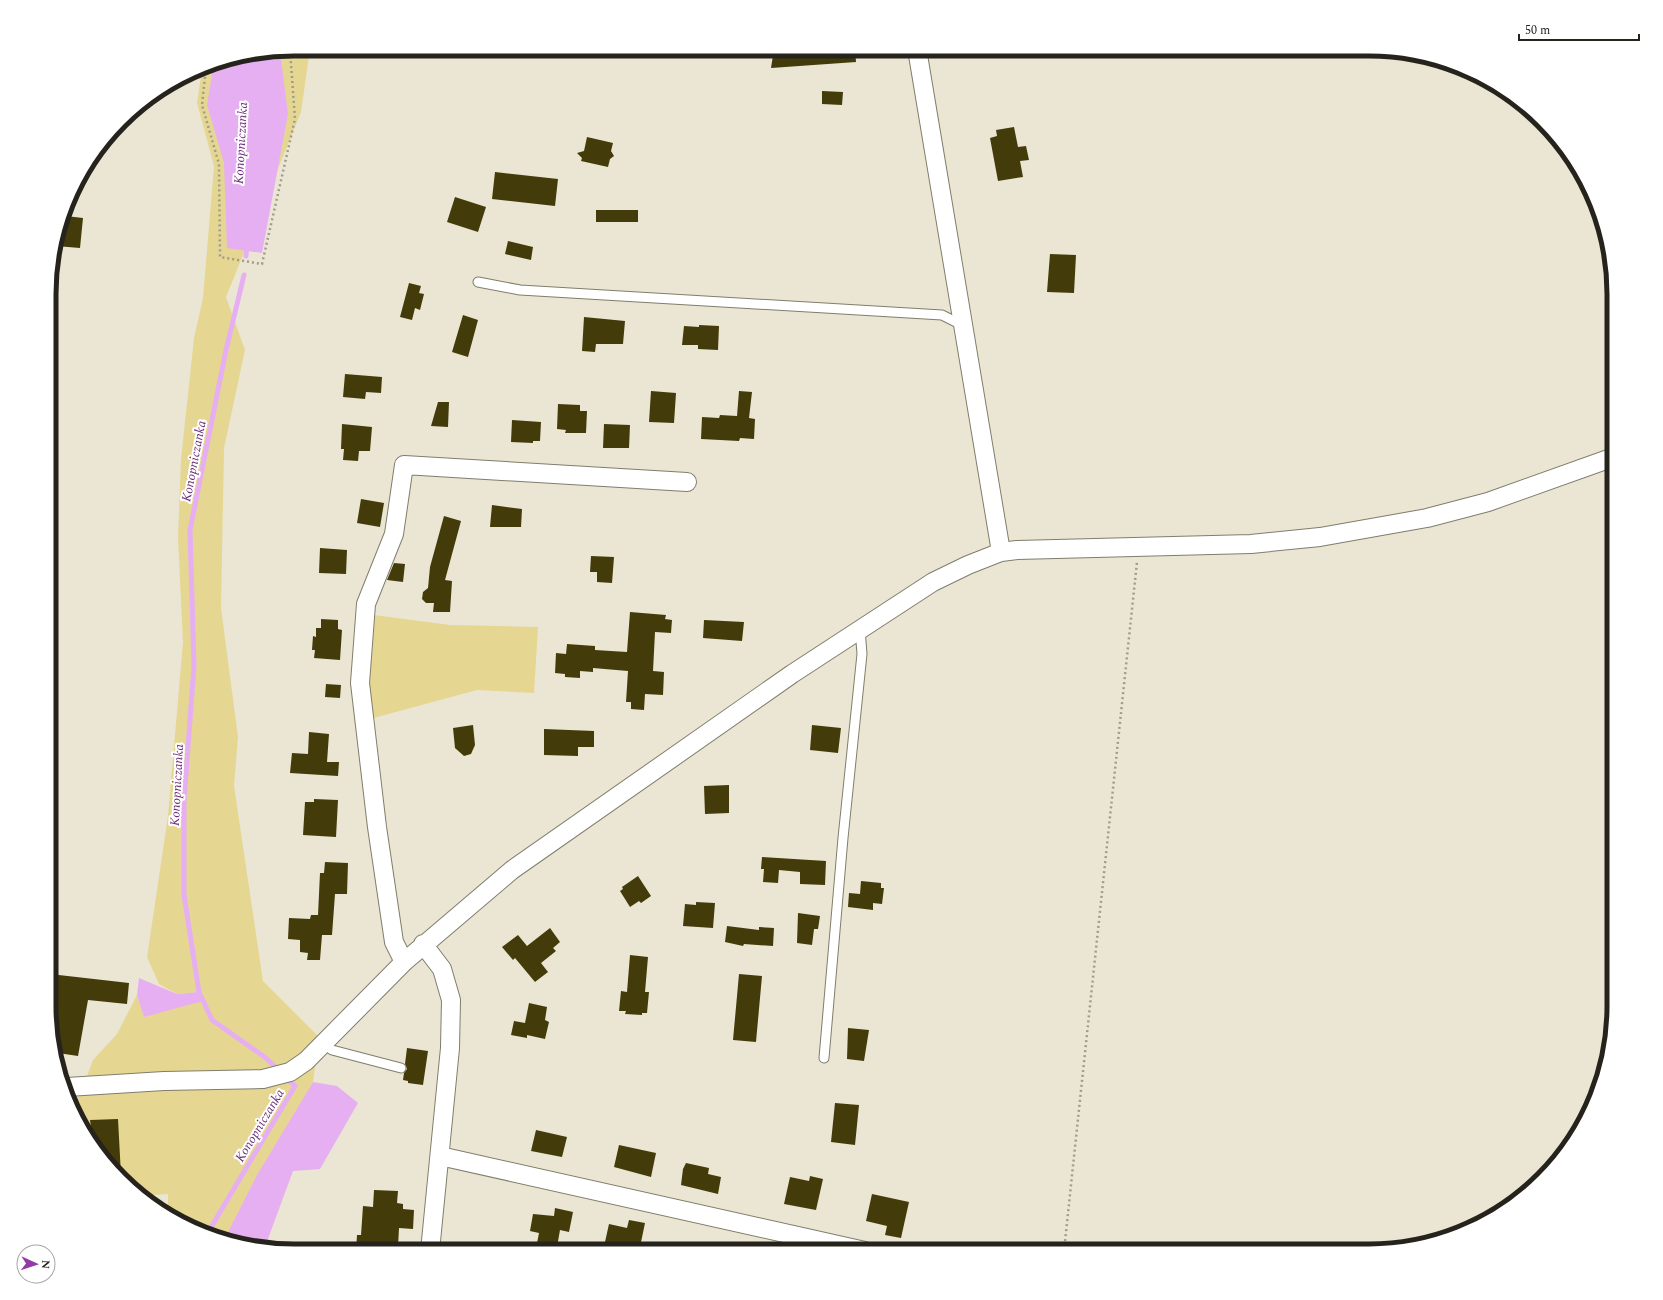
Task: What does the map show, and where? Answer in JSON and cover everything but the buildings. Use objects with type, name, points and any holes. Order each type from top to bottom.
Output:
[{"type":"street","points":[[918,56],[1001,552]]},
{"type":"street","points":[[70,1087],[164,1081],[241,1080],[282,1074],[306,1061],[423,944],[512,870],[792,674],[933,582],[968,565],[1001,552],[1139,546],[1251,544],[1369,530],[1427,518],[1488,502],[1607,460]]},
{"type":"street","points":[[404,962],[394,942],[377,827],[360,683],[366,604],[394,534],[404,465],[687,482]]},
{"type":"street","points":[[423,944],[442,969],[451,1000],[450,1048],[431,1244]]},
{"type":"street","points":[[440,1156],[834,1244]]},
{"type":"lane","points":[[478,282],[520,290],[942,315],[962,325]]},
{"type":"lane","points":[[824,1058],[843,838],[862,654],[860,629]]},
{"type":"lane","points":[[323,1043],[332,1050],[401,1068]]},
{"type":"path","points":[[205,73],[202,105],[218,164],[220,257],[262,264],[294,119],[290,56]]},
{"type":"path","points":[[1065,1244],[1139,546]]},
{"type":"shaded area","points":[[309,56],[301,112],[226,297],[245,350],[224,448],[221,608],[238,737],[234,786],[263,981],[319,1037],[313,1082],[228,1235],[203,1226],[168,1208],[168,1194],[150,1195],[137,1185],[105,1151],[88,1125],[75,1098],[79,1097],[93,1060],[117,1034],[137,995],[145,1017],[199,992],[177,994],[159,984],[147,957],[168,816],[183,642],[178,538],[181,459],[194,338],[203,298],[214,166],[197,103],[201,75],[203,74],[232,64],[263,58]]},
{"type":"shaded area","points":[[374,615],[450,625],[538,627],[534,693],[477,690],[370,719],[365,678]]},
{"type":"water","points":[[281,57],[288,114],[262,253],[227,248],[224,163],[207,105],[213,71],[232,64],[263,58]]},
{"type":"water","points":[[139,978],[177,994],[199,992],[203,1001],[144,1017],[137,995]]},
{"type":"water","points":[[313,1082],[337,1086],[358,1103],[320,1169],[293,1171],[267,1242],[227,1234],[257,1175]]},
{"type":"waterway","name":"Konopniczanka","points":[[246,256],[247,244]]},
{"type":"waterway","name":"Konopniczanka","points":[[244,275],[226,350],[190,530],[194,666],[184,801],[184,895],[199,992],[212,1020],[266,1058],[279,1071]]},
{"type":"waterway","name":"Konopniczanka","points":[[210,1229],[295,1086],[286,1078]]}]
